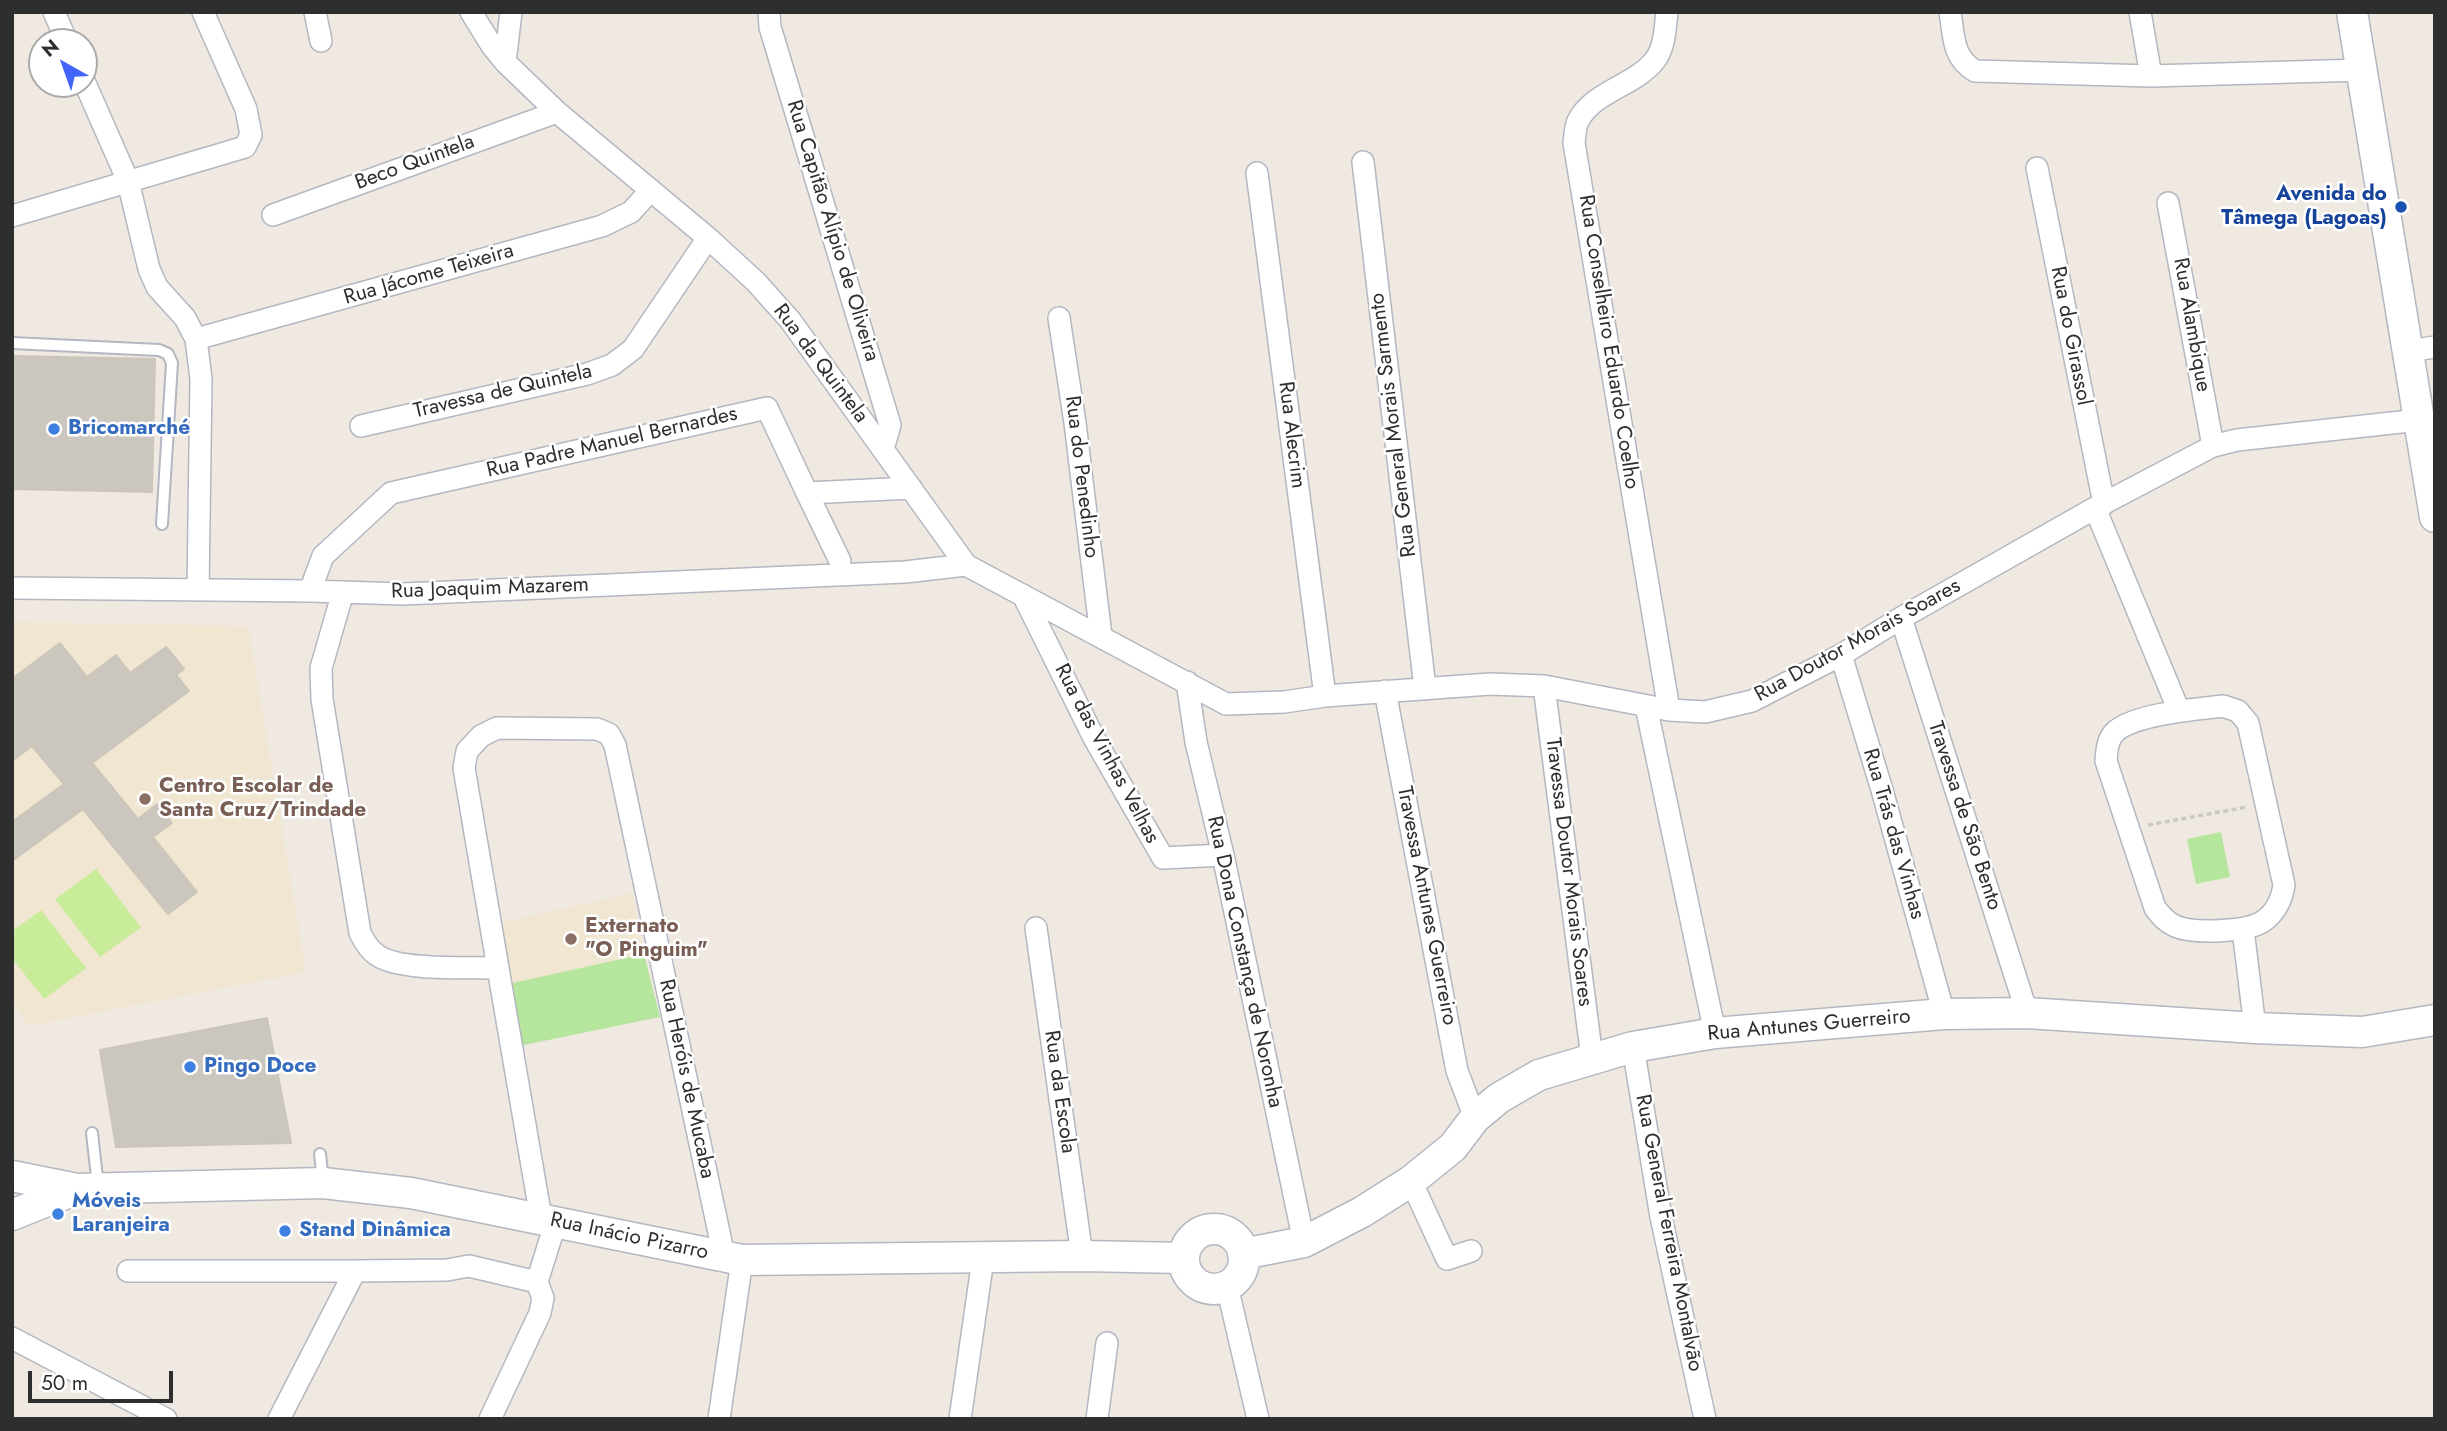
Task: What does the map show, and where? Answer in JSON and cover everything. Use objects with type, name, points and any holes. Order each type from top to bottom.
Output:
[{"type":"main road","points":[[2352,12],[2421,349],[2419,420],[2435,517]]},
{"type":"main road","name":"Rua Antunes Guerreiro","points":[[1243,1254],[1304,1242],[1362,1212],[1411,1181],[1453,1147],[1475,1118],[1499,1098],[1539,1075],[1633,1047],[1715,1033],[1944,1014],[2027,1013],[2362,1032],[2435,1020]]},
{"type":"main road","name":"Rua Inácio Pizarro","points":[[12,1178],[87,1189],[322,1169],[411,1193],[733,1258],[1184,1258]]},
{"type":"main road","points":[[12,1178],[16,1194],[12,1207]]},
{"type":"main road","name":"Rua Inácio Pizarro","points":[[12,1215],[87,1189]]},
{"type":"main road","points":[[1212,1230],[1229,1233],[1236,1239],[1243,1254],[1240,1273],[1227,1286],[1210,1289],[1194,1282],[1185,1267],[1184,1258],[1189,1242],[1195,1236],[1212,1230]]},
{"type":"street","points":[[12,216],[245,147],[251,135],[246,109],[203,12]]},
{"type":"street","points":[[315,12],[321,41]]},
{"type":"street","name":"Rua da Quintela","points":[[471,12],[492,47],[557,112],[708,238],[756,282],[790,320],[966,565],[1187,682]]},
{"type":"street","points":[[505,62],[511,12]]},
{"type":"street","name":"Rua Capitão Alípio de Oliveira","points":[[769,12],[770,27],[890,425],[883,450]]},
{"type":"street","name":"Rua Conselheiro Eduardo Coelho","points":[[1667,12],[1663,43],[1656,59],[1644,71],[1591,105],[1577,122],[1574,143],[1669,710]]},
{"type":"street","points":[[1950,12],[1956,51],[1963,64],[1975,71],[2151,76],[2362,70]]},
{"type":"street","points":[[2140,12],[2151,76]]},
{"type":"street","points":[[91,98],[128,181],[149,269],[157,286],[185,318],[196,339],[201,379],[198,590]]},
{"type":"street","name":"Beco Quintela","points":[[273,215],[557,112]]},
{"type":"street","name":"Rua General Morais Sarmento","points":[[1363,162],[1425,688]]},
{"type":"street","name":"Rua do Girassol","points":[[2037,168],[2100,506],[2179,711]]},
{"type":"street","name":"Rua Alecrim","points":[[1257,173],[1325,696]]},
{"type":"street","name":"Rua Jácome Teixeira","points":[[196,339],[602,226],[631,212],[651,190]]},
{"type":"street","name":"Rua Alambique","points":[[2168,203],[2213,446]]},
{"type":"street","name":"Travessa de Quintela","points":[[361,426],[587,374],[612,365],[633,348],[708,238]]},
{"type":"street","name":"Rua do Penedinho","points":[[1059,318],[1075,423],[1101,636]]},
{"type":"street","name":"Rua Padre Manuel Bernardes","points":[[310,591],[323,556],[391,493],[767,408],[807,493]]},
{"type":"street","name":"Rua Doutor Morais Soares","points":[[1187,682],[1226,704],[1284,702],[1325,696],[1490,684],[1544,686],[1669,710],[1704,712],[1752,701],[1841,655],[1901,618],[2100,506],[2213,446],[2236,440],[2419,420]]},
{"type":"street","points":[[840,561],[807,493],[911,488]]},
{"type":"street","name":"Rua Joaquim Mazarem","points":[[12,589],[403,594],[905,572],[966,565]]},
{"type":"street","points":[[343,592],[321,668],[322,699],[360,933],[366,945],[377,956],[399,964],[498,968],[548,1220],[537,1282],[543,1298],[540,1313],[490,1419]]},
{"type":"street","name":"Rua das Vinhas Velhas","points":[[1023,595],[1094,738],[1163,858],[1223,855]]},
{"type":"street","name":"Travessa de São Bento","points":[[1901,618],[2027,1013]]},
{"type":"street","name":"Rua Trás das Vinhas","points":[[1841,655],[1882,790],[1944,1014]]},
{"type":"street","name":"Rua Dona Constança de Noronha","points":[[1187,682],[1196,742],[1223,855],[1304,1242]]},
{"type":"street","name":"Travessa Doutor Morais Soares","points":[[1544,686],[1592,1058]]},
{"type":"street","name":"Travessa Antunes Guerreiro","points":[[1385,691],[1457,1071],[1475,1118]]},
{"type":"street","points":[[1646,706],[1715,1033]]},
{"type":"street","points":[[2223,706],[2238,711],[2248,723],[2266,803],[2284,885],[2275,910],[2263,922],[2243,929],[2191,930],[2176,926],[2163,919],[2155,908],[2106,761],[2107,746],[2115,732],[2128,724],[2179,711],[2223,706]]},
{"type":"street","name":"Rua Heróis de Mucaba","points":[[498,968],[464,768],[467,751],[481,736],[497,728],[597,729],[610,733],[615,745],[733,1258]]},
{"type":"street","name":"Rua da Escola","points":[[1036,928],[1082,1256]]},
{"type":"street","points":[[2243,929],[2255,1028]]},
{"type":"street","name":"Rua General Ferreira Montalvão","points":[[1633,1047],[1661,1217],[1705,1419]]},
{"type":"street","points":[[1411,1181],[1447,1259],[1471,1251]]},
{"type":"street","points":[[719,1419],[733,1258]]},
{"type":"street","points":[[960,1419],[983,1259]]},
{"type":"street","points":[[128,1270],[447,1270],[470,1266],[537,1282]]},
{"type":"street","points":[[279,1419],[355,1270]]},
{"type":"street","points":[[1227,1286],[1258,1419]]},
{"type":"street","points":[[12,1338],[166,1419]]},
{"type":"street","points":[[1097,1419],[1107,1343]]},
{"type":"lane","points":[[12,343],[159,350],[167,354],[172,363],[162,524]]},
{"type":"lane","points":[[87,1189],[92,1133]]},
{"type":"path","points":[[2129,829],[2266,803]]},
{"type":"shaded area","name":"Centro Escolar de Santa Cruz/Trindade","points":[[12,622],[248,626],[306,972],[29,1026],[12,1001]]},
{"type":"shaded area","name":"Externato \"O Pinguim\"","points":[[633,893],[644,954],[508,984],[498,923]]},
{"type":"green space","points":[[2221,832],[2230,877],[2196,884],[2187,839]]},
{"type":"green space","points":[[96,869],[141,927],[100,957],[55,899]]},
{"type":"green space","points":[[41,910],[86,968],[44,999],[12,958],[12,931]]},
{"type":"green space","points":[[644,954],[660,1017],[519,1046],[508,984]]},
{"type":"building","points":[[12,356],[155,359],[152,492],[12,489]]},
{"type":"building","points":[[60,643],[87,677],[116,655],[130,673],[166,647],[184,669],[176,675],[189,691],[92,763],[138,819],[157,804],[172,823],[153,837],[197,892],[168,914],[83,809],[12,861],[12,822],[64,784],[32,746],[12,761],[12,679]]},
{"type":"building","name":"Pingo Doce","points":[[267,1018],[291,1143],[116,1147],[100,1050]]},
{"type":"place","name":"Avenida do Tâmega (Lagoas)","points":[[2401,207]]},
{"type":"place","name":"Bricomarché","points":[[54,429]]},
{"type":"place","name":"Centro Escolar de Santa Cruz/Trindade","points":[[145,799]]},
{"type":"place","name":"Externato \"O Pinguim\"","points":[[571,939]]},
{"type":"place","name":"Pingo Doce","points":[[190,1067]]},
{"type":"place","name":"Móveis Laranjeira","points":[[58,1214]]},
{"type":"place","name":"Stand Dinâmica","points":[[285,1231]]}]
